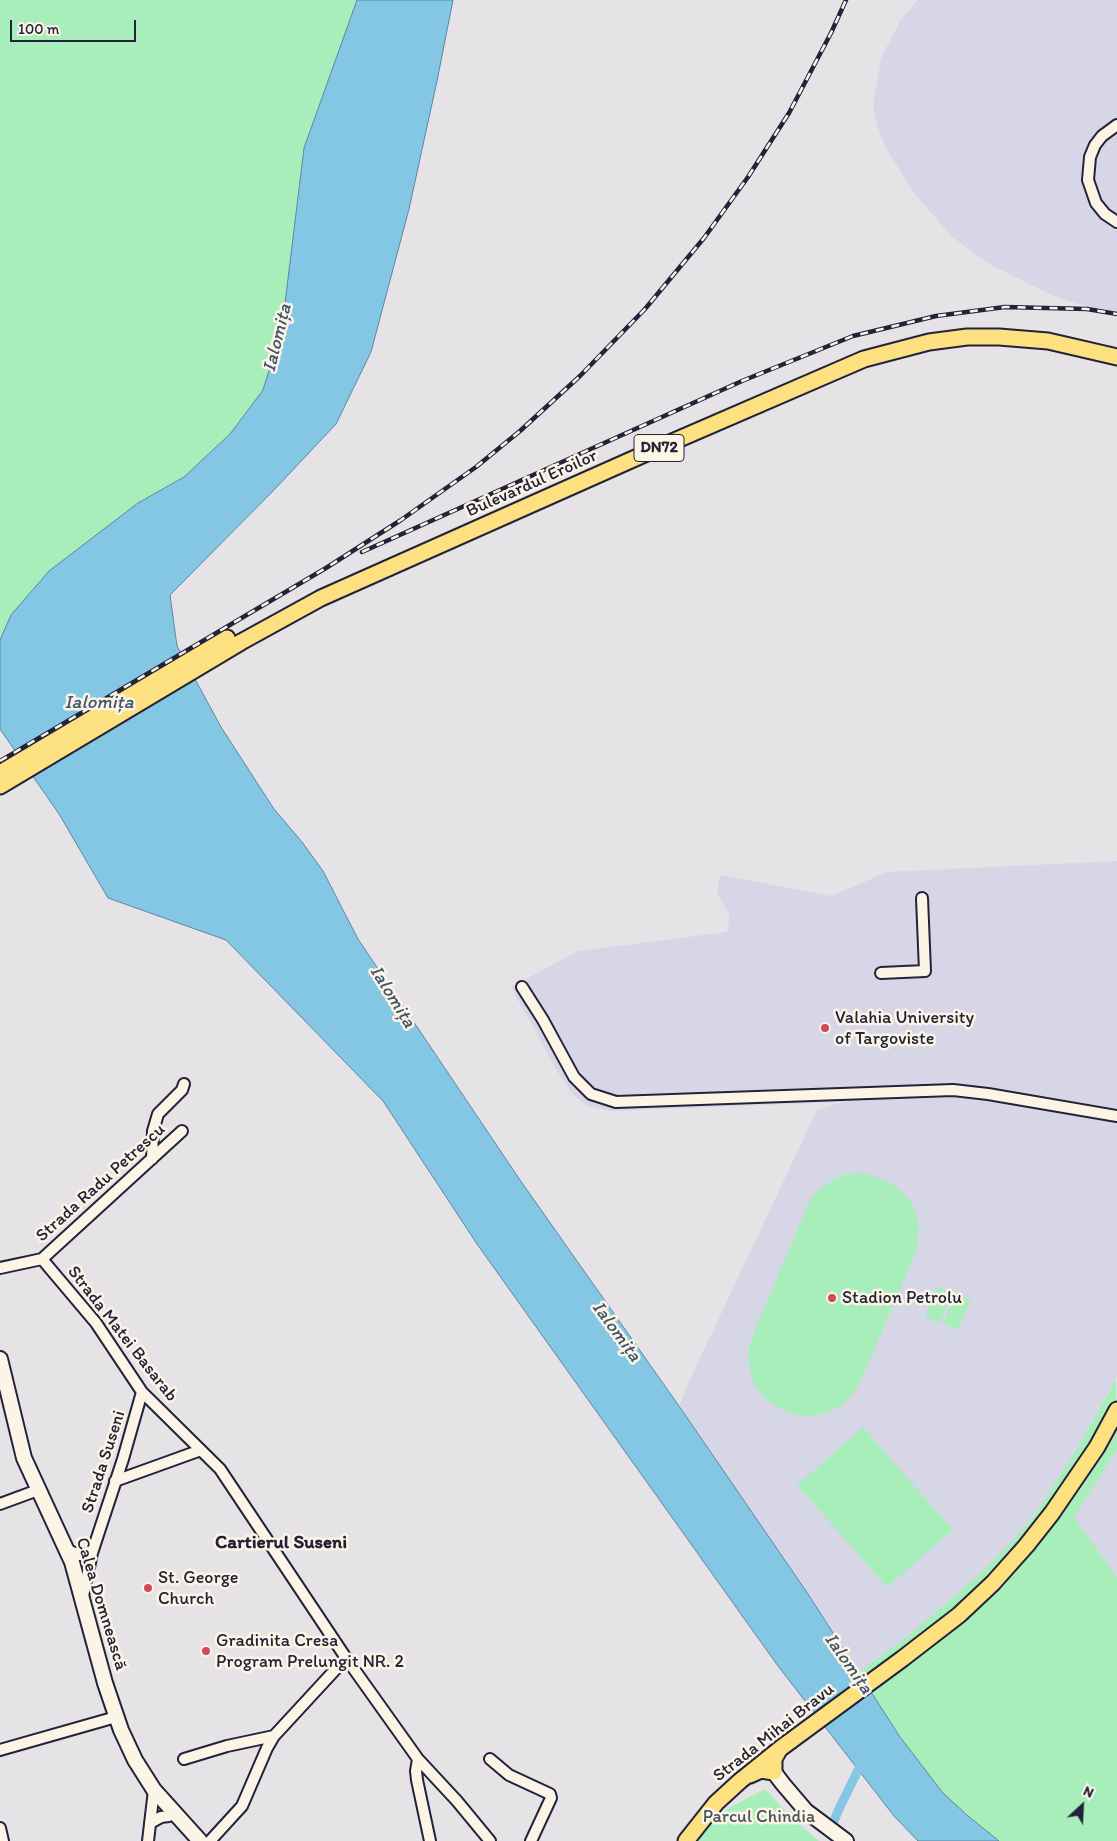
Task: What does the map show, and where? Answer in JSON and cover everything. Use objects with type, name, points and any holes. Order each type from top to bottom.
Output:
[{"type":"main road","name":"Bulevardul Eroilor","points":[[0,786],[239,637],[282,607],[361,570],[862,351],[927,335],[966,330],[1000,330],[1050,335],[1117,350]]},
{"type":"main road","name":"Bulevardul Eroilor","points":[[0,773],[239,637],[321,598],[864,359],[929,342],[975,337],[1048,341],[1117,357]]},
{"type":"main road","name":"Calea Domnească","points":[[0,1359],[24,1458],[35,1491],[54,1535],[78,1573],[113,1718],[153,1794],[200,1841]]},
{"type":"main road","name":"Calea Domnească","points":[[0,1387],[18,1459],[78,1573],[113,1718]]},
{"type":"main road","name":"Strada Mihai Bravu","points":[[1097,1447],[1117,1410]]},
{"type":"main road","name":"Strada Mihai Bravu","points":[[686,1841],[716,1803],[740,1780],[770,1766],[781,1748],[959,1615],[1011,1563],[1052,1513],[1097,1447],[1117,1422]]},
{"type":"main road","points":[[770,1766],[806,1811],[846,1841]]},
{"type":"main road","points":[[153,1794],[191,1841]]},
{"type":"street","points":[[1117,125],[1102,136],[1095,145],[1090,157],[1088,180],[1096,203],[1105,214],[1117,222]]},
{"type":"street","points":[[881,973],[925,970],[922,898]]},
{"type":"street","points":[[522,987],[574,1077],[590,1094],[616,1102],[953,1090],[988,1094],[1117,1116]]},
{"type":"street","points":[[152,1159],[153,1131],[158,1114],[182,1090],[184,1084]]},
{"type":"street","name":"Strada Radu Petrescu","points":[[42,1259],[182,1131]]},
{"type":"street","name":"Strada Matei Basarab","points":[[0,1268],[42,1259],[96,1324],[142,1392],[220,1469],[346,1658],[418,1759],[457,1800],[490,1841]]},
{"type":"street","name":"Strada Suseni","points":[[78,1573],[92,1553],[116,1481],[142,1392]]},
{"type":"street","points":[[116,1481],[201,1450]]},
{"type":"street","points":[[0,1504],[35,1491]]},
{"type":"street","points":[[67,1550],[80,1555],[92,1553]]},
{"type":"street","points":[[210,1841],[234,1817],[244,1802],[274,1736],[346,1658]]},
{"type":"street","points":[[0,1750],[113,1718]]},
{"type":"street","points":[[184,1759],[227,1746],[274,1736]]},
{"type":"street","points":[[418,1759],[416,1780],[430,1841]]},
{"type":"street","points":[[490,1759],[509,1775],[550,1794],[531,1841]]},
{"type":"street","points":[[148,1841],[153,1794]]},
{"type":"street","points":[[150,1824],[161,1817],[169,1816]]},
{"type":"street","points":[[0,1828],[3,1841]]},
{"type":"shaded area","points":[[918,0],[1117,0],[1117,316],[1056,297],[989,264],[952,237],[915,194],[885,147],[873,106],[881,58],[900,21]]},
{"type":"shaded area","points":[[1117,861],[1117,1376],[1078,1447],[1031,1521],[981,1573],[909,1635],[859,1672],[679,1406],[817,1110],[842,1102],[610,1111],[588,1106],[572,1094],[556,1069],[511,987],[578,951],[727,932],[730,916],[717,894],[720,875],[831,896],[887,872]]},
{"type":"shaded area","points":[[1117,1450],[1117,1577],[1074,1517]]},
{"type":"green space","points":[[0,0],[357,0],[304,148],[282,328],[263,390],[230,434],[184,477],[138,503],[11,615],[0,640]]},
{"type":"green space","name":"Stadion Petrolu","points":[[858,1173],[872,1175],[887,1181],[900,1190],[910,1201],[916,1214],[919,1229],[917,1245],[913,1259],[860,1383],[852,1395],[840,1407],[826,1413],[810,1416],[794,1414],[778,1408],[764,1398],[754,1384],[748,1354],[752,1337],[810,1200],[831,1181],[843,1175]]},
{"type":"green space","points":[[937,1287],[952,1293],[940,1323],[925,1317]]},
{"type":"green space","points":[[955,1294],[971,1300],[958,1330],[943,1324]]},
{"type":"green space","points":[[1116,1379],[1117,1450],[1074,1517],[1117,1577],[1117,1841],[999,1841],[943,1793],[900,1737],[859,1672],[909,1635],[981,1573],[1031,1521],[1078,1447]]},
{"type":"green space","points":[[863,1427],[953,1530],[887,1587],[797,1485]]},
{"type":"green space","name":"Parcul Chindia","points":[[763,1790],[768,1792],[794,1820],[819,1841],[696,1841],[727,1809]]},
{"type":"water","name":"Ialomița","points":[[357,0],[453,0],[409,209],[371,352],[336,424],[170,595],[177,646],[221,727],[274,809],[302,842],[323,871],[358,939],[520,1180],[808,1594],[900,1737],[943,1793],[999,1841],[918,1841],[894,1816],[778,1666],[477,1244],[383,1101],[226,940],[108,898],[59,814],[0,729],[0,640],[11,615],[49,571],[138,503],[184,477],[230,434],[263,390],[282,328],[304,148]]},
{"type":"waterway","points":[[832,1826],[863,1760]]},
{"type":"railway","points":[[0,761],[326,568],[401,520],[476,467],[520,431],[580,376],[645,309],[704,238],[748,177],[789,113],[846,0]]},
{"type":"railway","points":[[362,552],[742,381],[853,336],[936,316],[1005,307],[1087,309],[1117,314]]},
{"type":"place","name":"Valahia University of Targoviste","points":[[825,1028]]},
{"type":"place","name":"Stadion Petrolu","points":[[832,1298]]},
{"type":"place","name":"St. George Church","points":[[148,1588]]},
{"type":"place","name":"Gradinita Cresa Program Prelungit NR. 2","points":[[206,1651]]},
{"type":"district","name":"Cartierul Suseni","points":[[281,1543]]}]
